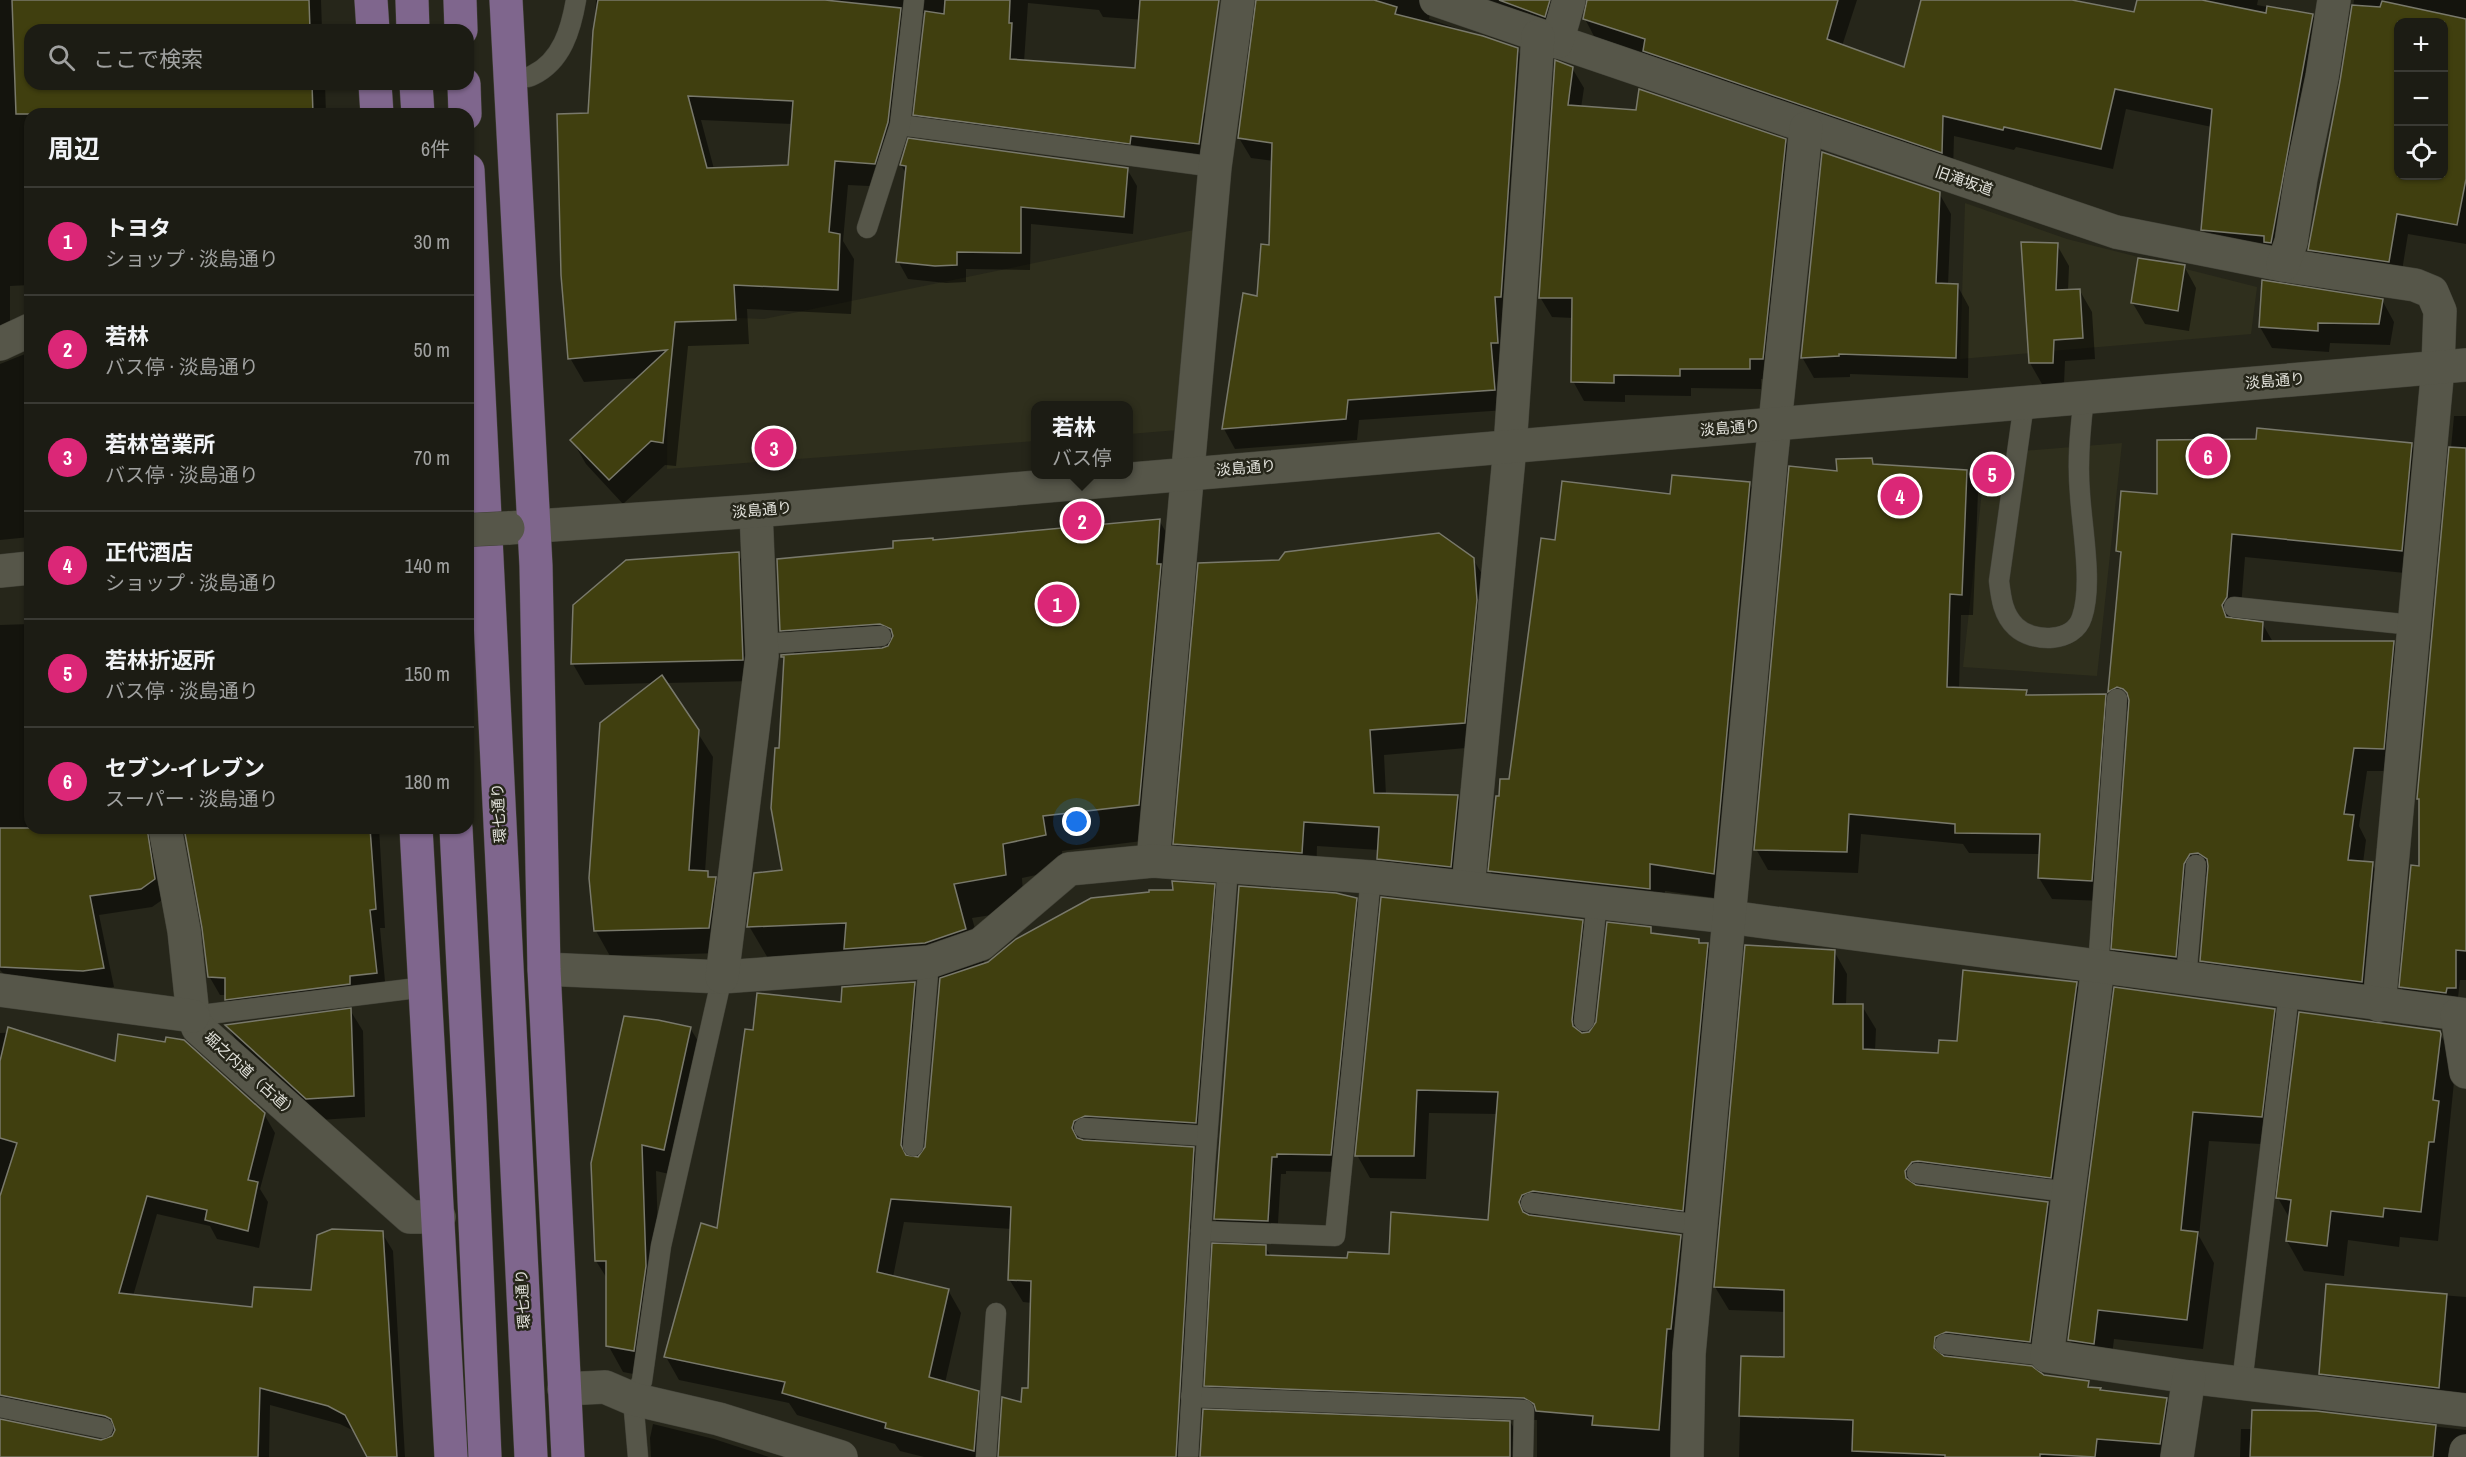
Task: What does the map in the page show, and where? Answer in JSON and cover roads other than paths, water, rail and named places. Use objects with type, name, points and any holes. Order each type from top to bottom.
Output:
[{"type":"main road","points":[[371,0],[373,24]]},
{"type":"main road","points":[[412,0],[413,24]]},
{"type":"main road","points":[[460,0],[461,24]]},
{"type":"main road","points":[[506,0],[510,77],[521,527],[568,1457]]},
{"type":"main road","points":[[375,90],[377,108]]},
{"type":"main road","points":[[416,90],[418,108]]},
{"type":"main road","points":[[464,90],[465,108]]},
{"type":"main road","name":"環七通り","points":[[474,293],[531,1457]]},
{"type":"main road","points":[[416,834],[451,1457]]},
{"type":"main road","points":[[456,834],[485,1457]]},
{"type":"street","points":[[1154,861],[1190,472],[1215,166],[1238,0]]},
{"type":"street","name":"旧滝坂道","points":[[1436,0],[2116,232],[2283,265],[2415,285],[2433,292],[2440,311],[2452,366]]},
{"type":"street","points":[[1468,888],[1547,39],[1569,0]]},
{"type":"street","points":[[2283,265],[2291,242],[2334,0]]},
{"type":"street","points":[[1687,1457],[1689,1354],[1775,424],[1806,128]]},
{"type":"street","points":[[0,344],[24,333]]},
{"type":"street","points":[[2379,1005],[2413,625],[2452,366]]},
{"type":"street","name":"淡島通り","points":[[1133,477],[2452,366]]},
{"type":"street","name":"淡島通り","points":[[474,531],[756,511],[1112,479]]},
{"type":"street","points":[[722,977],[762,644],[756,511]]},
{"type":"street","points":[[0,571],[24,569]]},
{"type":"street","points":[[166,834],[184,931],[193,1016]]},
{"type":"street","points":[[544,969],[722,977],[929,962],[981,944],[1069,869],[1154,861],[1371,877],[1729,917],[2461,1015],[2466,1072]]},
{"type":"street","points":[[2098,967],[2047,1356],[2189,1377],[2466,1410]]},
{"type":"street","name":"堀之内道（古道）","points":[[0,990],[193,1016],[198,1028],[410,1218],[439,1217]]},
{"type":"street","points":[[2177,1457],[2189,1377]]},
{"type":"street","points":[[564,1389],[605,1387],[633,1399],[719,1419],[841,1457]]},
{"type":"street","points":[[2464,1457],[2466,1451]]},
{"type":"lane","points":[[510,77],[532,77],[554,60],[571,27],[576,0]]},
{"type":"lane","points":[[867,228],[900,125],[914,0]]},
{"type":"lane","points":[[900,125],[1215,166]]},
{"type":"lane","points":[[2024,403],[2000,581],[2001,601],[2008,617],[2022,632],[2035,638],[2052,638],[2073,631],[2082,618],[2086,585],[2079,451],[2084,398]]},
{"type":"lane","points":[[2234,607],[2413,625]]},
{"type":"lane","points":[[762,644],[881,636]]},
{"type":"lane","points":[[2098,967],[2117,699]]},
{"type":"lane","points":[[2186,978],[2196,864]]},
{"type":"lane","points":[[1188,1457],[1207,1136],[1228,867]]},
{"type":"lane","points":[[1201,1231],[1335,1236],[1371,877]]},
{"type":"lane","points":[[1584,1021],[1597,902]]},
{"type":"lane","points":[[913,1146],[929,962]]},
{"type":"lane","points":[[638,1457],[633,1399],[642,1381],[661,1246],[722,977]]},
{"type":"lane","points":[[193,1016],[425,987]]},
{"type":"lane","points":[[2242,1383],[2289,993]]},
{"type":"lane","points":[[1084,1128],[1207,1136]]},
{"type":"lane","points":[[1917,1173],[2069,1192]]},
{"type":"lane","points":[[1531,1203],[1701,1225]]},
{"type":"lane","points":[[986,1457],[996,1313]]},
{"type":"lane","points":[[1945,1344],[2047,1356]]},
{"type":"lane","points":[[1191,1397],[1524,1410],[1523,1457]]},
{"type":"lane","points":[[0,1407],[103,1428]]},
{"type":"place","name":"若林営業所","points":[[774,448]]},
{"type":"place","name":"セブン-イレブン","points":[[2208,456]]},
{"type":"place","name":"若林折返所","points":[[1992,474]]},
{"type":"place","name":"正代酒店","points":[[1900,496]]},
{"type":"place","name":"若林","points":[[1082,521]]},
{"type":"place","name":"トヨタ","points":[[1057,604]]}]
